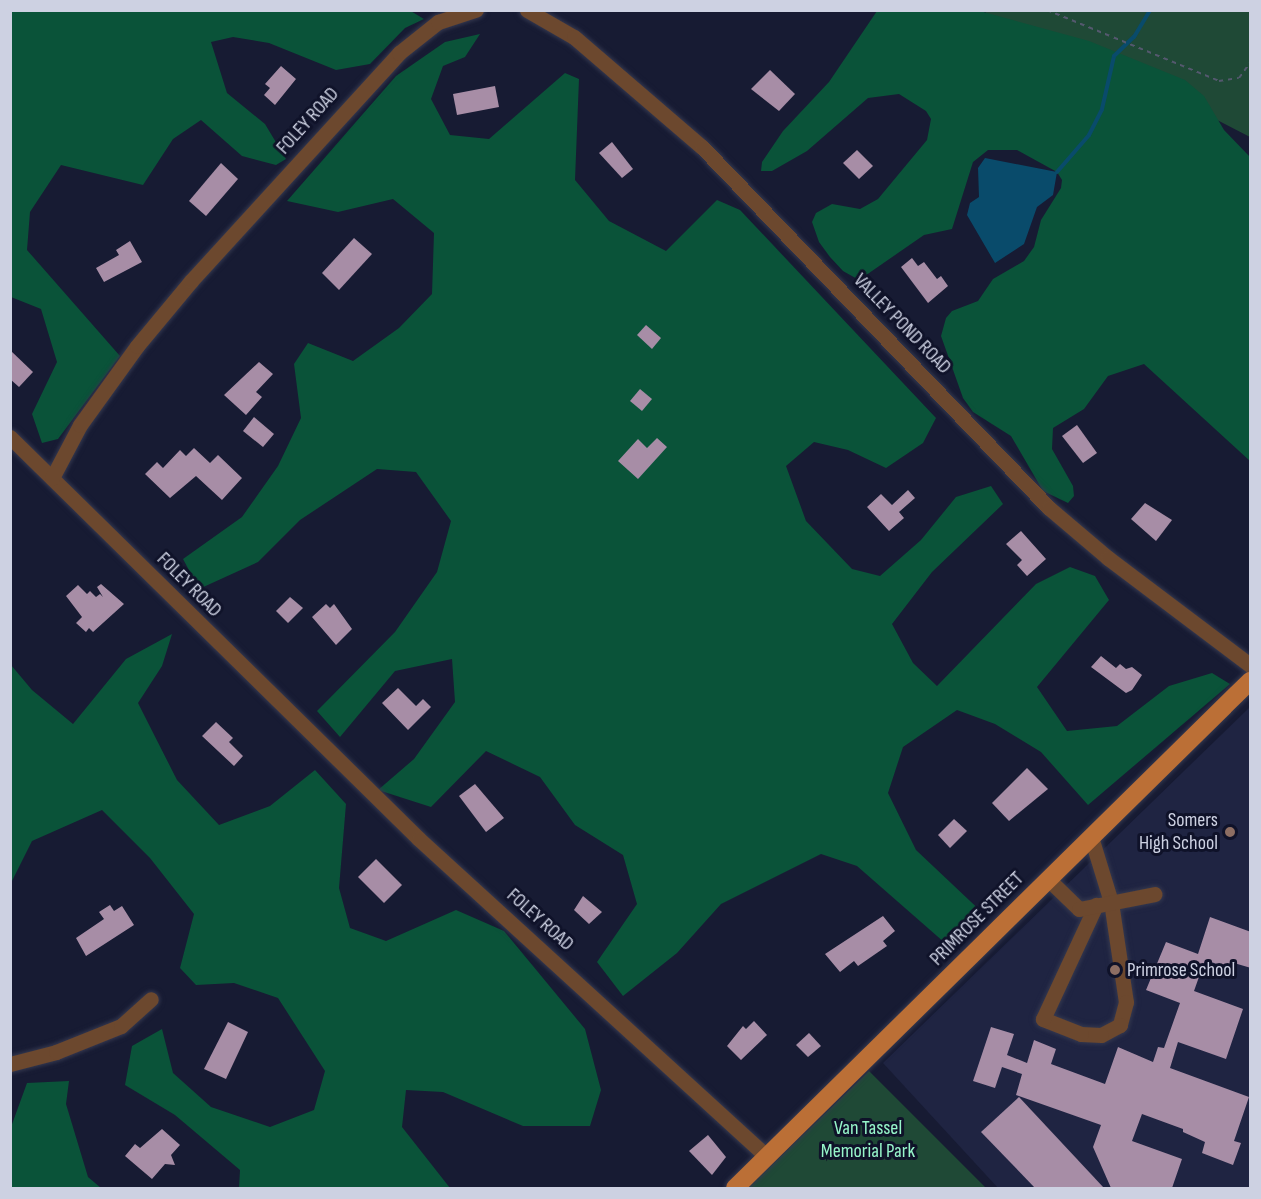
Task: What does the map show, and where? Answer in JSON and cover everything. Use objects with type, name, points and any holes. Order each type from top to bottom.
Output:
[{"type":"main road","name":"PRIMROSE STREET","points":[[735,1188],[1251,681]]},
{"type":"street","name":"FOLEY ROAD","points":[[476,10],[438,22],[399,52],[206,264],[127,359],[80,425],[51,478],[419,839],[767,1157]]},
{"type":"street","name":"VALLEY POND ROAD","points":[[527,10],[574,37],[702,147],[1050,508],[1108,558],[1251,665]]},
{"type":"street","points":[[10,437],[51,478]]},
{"type":"street","points":[[1090,837],[1125,1002],[1124,1020],[1113,1031],[1081,1034],[1043,1019],[1103,903]]},
{"type":"street","points":[[1048,879],[1079,909],[1155,894]]},
{"type":"street","points":[[10,1064],[56,1052],[121,1026],[151,999]]},
{"type":"path","points":[[1047,10],[1219,81],[1239,78],[1251,63]]},
{"type":"shaded area","points":[[985,158],[1057,172],[1053,195],[1037,207],[1024,244],[995,263],[967,215],[970,203],[979,197],[978,168]]},
{"type":"shaded area","name":"Primrose School","points":[[1250,707],[1250,1188],[998,1188],[883,1063]]},
{"type":"green space","points":[[409,10],[424,19],[405,28],[370,64],[336,70],[269,43],[233,37],[211,42],[227,93],[265,124],[286,159],[276,165],[242,156],[201,120],[173,139],[143,185],[61,165],[30,212],[27,250],[120,356],[58,439],[42,443],[32,414],[57,362],[41,309],[11,297],[11,11]]},
{"type":"green space","points":[[877,11],[980,11],[1089,41],[1185,80],[1204,96],[1224,130],[1250,157],[1250,461],[1144,364],[1108,376],[1084,409],[1053,428],[1052,449],[1073,486],[1074,496],[1068,503],[1043,491],[1011,436],[973,412],[963,398],[941,336],[946,318],[952,311],[978,301],[993,279],[1024,261],[1034,247],[1041,220],[1061,188],[1062,180],[1057,172],[1017,150],[988,150],[973,162],[952,229],[924,235],[859,280],[843,271],[830,257],[819,242],[812,222],[816,213],[832,204],[860,209],[878,199],[927,140],[931,119],[926,111],[899,94],[868,98],[807,151],[772,171],[761,171],[762,162],[783,131],[829,82]]},
{"type":"green space","points":[[984,11],[1250,11],[1250,137],[1072,45],[1010,34]]},
{"type":"green space","points":[[480,34],[465,57],[443,66],[431,99],[450,135],[489,139],[565,73],[579,79],[575,180],[609,221],[666,251],[717,200],[740,210],[936,418],[923,443],[886,468],[848,450],[814,442],[786,466],[806,521],[852,569],[880,576],[921,540],[956,497],[991,486],[1003,504],[932,572],[892,624],[913,663],[937,686],[1036,584],[1070,567],[1095,576],[1109,600],[1037,687],[1067,731],[1117,726],[1169,686],[1212,673],[1230,684],[1088,805],[1041,752],[995,724],[957,710],[903,747],[888,793],[916,850],[987,917],[945,943],[857,866],[821,854],[721,904],[677,953],[623,996],[597,962],[637,904],[623,855],[575,825],[540,777],[486,751],[431,807],[378,790],[414,759],[455,702],[452,659],[395,671],[340,737],[317,711],[395,632],[437,572],[451,521],[416,472],[377,469],[300,520],[258,562],[199,589],[183,559],[242,517],[278,466],[301,418],[294,364],[308,343],[353,361],[399,328],[432,294],[434,233],[393,199],[338,212],[287,201],[396,76],[445,42]]},
{"type":"green space","points":[[172,634],[162,666],[138,703],[177,780],[219,825],[270,806],[315,770],[346,804],[339,888],[350,928],[386,941],[456,910],[504,931],[585,1029],[601,1090],[590,1126],[523,1126],[443,1092],[406,1090],[402,1127],[450,1188],[239,1188],[240,1170],[175,1115],[125,1085],[132,1046],[162,1029],[173,1073],[211,1107],[270,1127],[314,1110],[325,1071],[278,998],[234,983],[196,985],[180,968],[194,914],[150,858],[102,810],[32,841],[11,883],[11,665],[32,690],[73,724],[126,659]]},
{"type":"green space","name":"Van Tassel Memorial Park","points":[[869,1071],[986,1188],[748,1188]]},
{"type":"green space","points":[[69,1081],[66,1104],[88,1177],[101,1188],[11,1188],[11,1127],[27,1083]]},
{"type":"building","points":[[281,66],[296,79],[275,105],[264,95],[270,88],[265,84]]},
{"type":"building","points":[[770,70],[795,94],[779,111],[751,89]]},
{"type":"building","points":[[495,86],[499,107],[457,115],[453,94]]},
{"type":"building","points":[[612,142],[633,169],[622,178],[599,153]]},
{"type":"building","points":[[857,150],[873,166],[859,179],[843,163]]},
{"type":"building","points":[[221,163],[238,179],[206,216],[189,201]]},
{"type":"building","points":[[354,238],[372,254],[339,290],[322,273]]},
{"type":"building","points":[[130,241],[142,262],[104,282],[96,268],[119,255],[116,250]]},
{"type":"building","points":[[912,258],[918,266],[924,262],[937,279],[941,276],[948,286],[928,303],[901,267]]},
{"type":"building","points":[[646,325],[661,338],[652,349],[637,335]]},
{"type":"building","points":[[10,350],[33,372],[19,387],[10,379]]},
{"type":"building","points":[[259,362],[273,374],[256,392],[262,397],[246,415],[224,395]]},
{"type":"building","points":[[640,389],[652,399],[642,411],[630,401]]},
{"type":"building","points":[[254,417],[274,434],[263,447],[243,431]]},
{"type":"building","points":[[1077,425],[1097,453],[1083,463],[1062,436]]},
{"type":"building","points":[[657,438],[667,447],[638,479],[618,461],[638,439],[647,448]]},
{"type":"building","points":[[194,448],[210,463],[218,455],[242,478],[222,500],[196,476],[170,498],[145,474],[157,462],[163,468],[180,450],[186,456]]},
{"type":"building","points":[[908,490],[915,498],[899,512],[904,518],[889,531],[867,507],[881,494],[892,505]]},
{"type":"building","points":[[1145,503],[1172,520],[1156,541],[1131,519]]},
{"type":"building","points":[[1021,531],[1046,559],[1027,576],[1017,565],[1022,560],[1006,544]]},
{"type":"building","points":[[101,584],[124,604],[93,632],[89,628],[86,632],[76,623],[82,617],[66,596],[78,585],[87,594],[90,591],[96,597],[100,594],[103,597],[97,587]]},
{"type":"building","points":[[290,597],[303,608],[288,623],[276,611]]},
{"type":"building","points":[[326,604],[330,608],[334,604],[352,629],[336,645],[312,617]]},
{"type":"building","points":[[1101,656],[1116,668],[1120,664],[1126,669],[1132,667],[1142,675],[1132,690],[1126,693],[1091,667]]},
{"type":"building","points":[[398,688],[416,706],[423,699],[431,707],[408,730],[382,703]]},
{"type":"building","points":[[216,722],[233,738],[229,742],[243,756],[234,766],[202,736]]},
{"type":"building","points":[[1027,768],[1048,789],[1009,821],[992,803]]},
{"type":"building","points":[[475,784],[504,818],[486,832],[459,796]]},
{"type":"building","points":[[954,819],[967,831],[950,848],[938,835]]},
{"type":"building","points":[[376,859],[402,885],[384,903],[358,877]]},
{"type":"building","points":[[583,896],[602,912],[589,924],[574,910]]},
{"type":"building","points":[[110,905],[114,911],[122,906],[134,925],[86,956],[76,938],[104,919],[99,912]]},
{"type":"building","points":[[883,916],[895,931],[883,941],[887,946],[858,966],[854,961],[840,972],[825,954]]},
{"type":"building","points":[[1210,917],[1251,932],[1251,968],[1234,963],[1232,969],[1205,960],[1194,991],[1243,1009],[1226,1059],[1178,1042],[1170,1068],[1249,1097],[1234,1141],[1241,1143],[1233,1165],[1202,1153],[1205,1142],[1183,1132],[1183,1129],[1142,1114],[1132,1141],[1182,1159],[1172,1188],[1111,1188],[1093,1147],[1101,1125],[1016,1095],[1022,1074],[1002,1067],[995,1088],[973,1081],[991,1027],[1014,1034],[1007,1055],[1027,1063],[1034,1040],[1056,1049],[1051,1064],[1105,1084],[1118,1047],[1153,1062],[1158,1047],[1164,1048],[1180,1003],[1146,990],[1166,942],[1198,954]]},
{"type":"building","points":[[754,1021],[767,1035],[741,1060],[727,1046],[743,1026],[746,1029]]},
{"type":"building","points":[[228,1022],[248,1032],[226,1079],[204,1069]]},
{"type":"building","points":[[809,1033],[821,1046],[808,1057],[796,1045]]},
{"type":"building","points":[[1019,1097],[1104,1188],[1035,1188],[981,1132]]},
{"type":"building","points":[[162,1129],[180,1145],[171,1155],[175,1165],[165,1164],[152,1179],[125,1156],[135,1144],[140,1148]]},
{"type":"building","points":[[708,1135],[726,1157],[712,1175],[689,1151]]},
{"type":"waterway","points":[[1057,172],[1089,135],[1102,109],[1114,56],[1134,37],[1150,10]]},
{"type":"place","name":"Somers High School","points":[[1230,832]]},
{"type":"place","name":"Primrose School","points":[[1115,970]]}]
